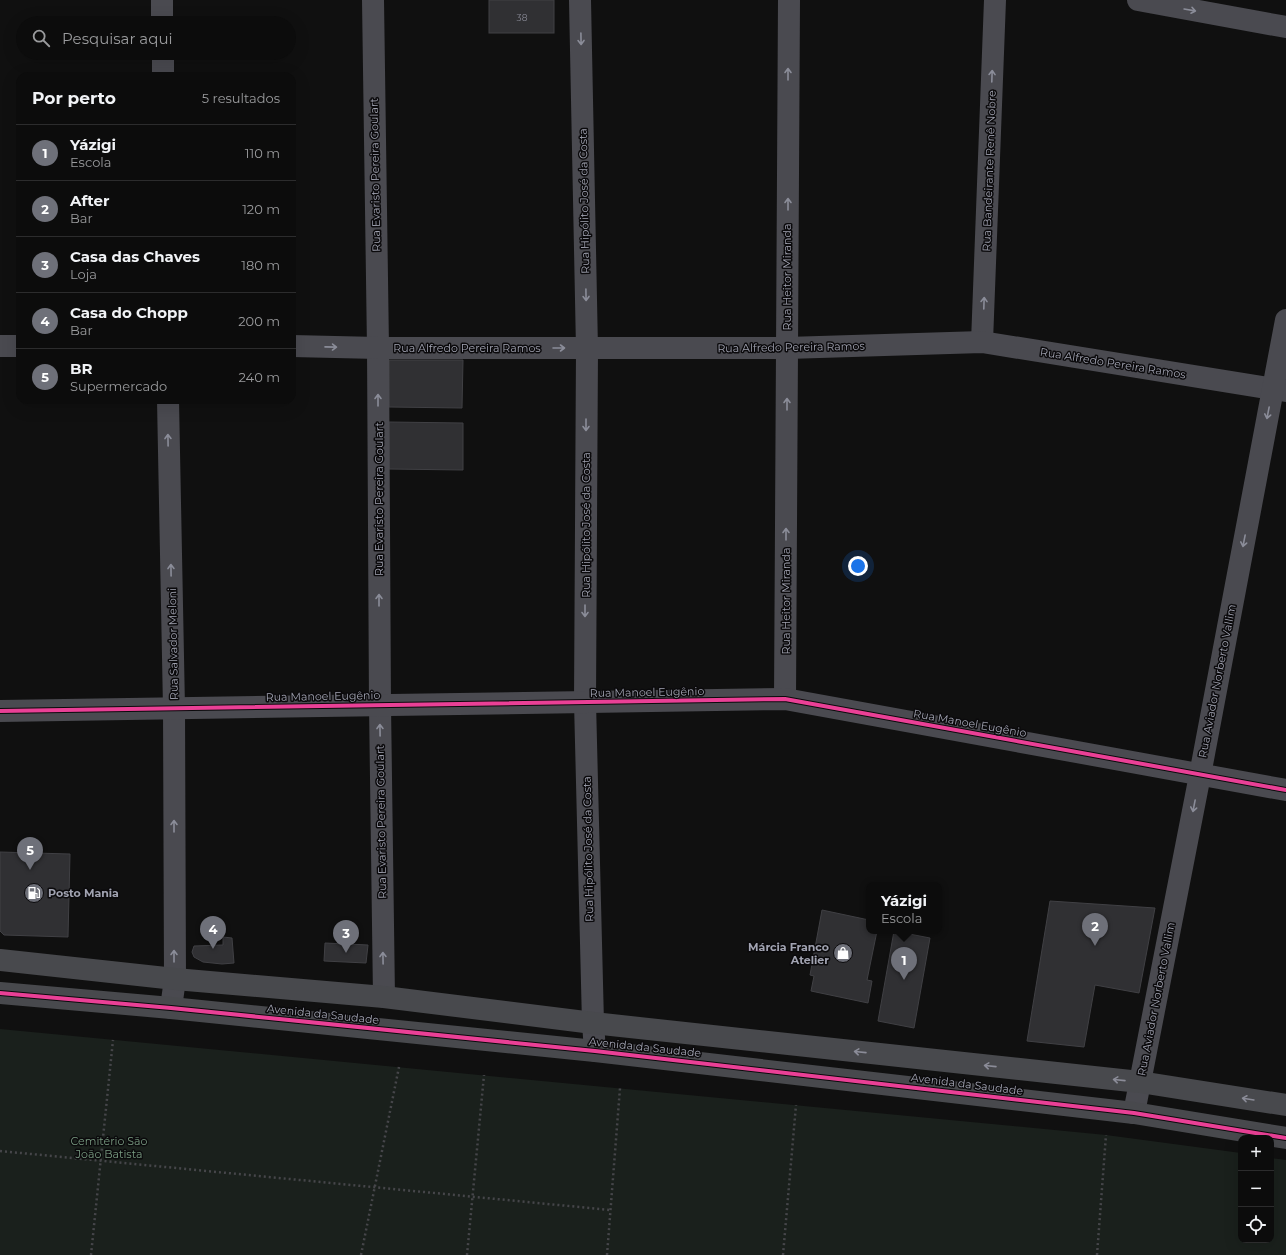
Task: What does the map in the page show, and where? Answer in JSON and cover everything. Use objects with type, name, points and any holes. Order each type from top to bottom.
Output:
[{"type":"street","points":[[162,0],[162,16]]},
{"type":"street","name":"Rua Evaristo Pereira Goulart","points":[[372,0],[378,348],[380,705],[384,997]]},
{"type":"street","name":"Rua Hipólito José da Costa","points":[[580,0],[587,349],[584,702],[595,1051]]},
{"type":"street","name":"Rua Heitor Miranda","points":[[785,699],[788,0]]},
{"type":"street","name":"Rua Bandeirante Renê Nobre","points":[[982,342],[995,0]]},
{"type":"street","points":[[1138,0],[1286,27]]},
{"type":"street","points":[[163,60],[163,72]]},
{"type":"street","name":"Rua Aviador Norberto Vallim","points":[[1134,1113],[1200,775],[1279,390],[1286,320]]},
{"type":"street","name":"Rua Alfredo Pereira Ramos","points":[[296,346],[587,349],[787,348],[982,342],[1279,390]]},
{"type":"street","points":[[0,346],[16,346]]},
{"type":"street","name":"Rua Salvador Meloni","points":[[168,404],[174,708],[174,979],[171,1008]]},
{"type":"street","name":"Rua Manoel Eugênio","points":[[0,710],[785,699],[1286,790]]},
{"type":"street","name":"Avenida da Saudade","points":[[0,960],[174,979],[384,997],[593,1023],[1140,1082],[1286,1105]]},
{"type":"street","name":"Avenida da Saudade","points":[[0,993],[171,1008],[595,1051],[1134,1113],[1286,1138]]},
{"type":"path","points":[[91,1255],[113,1040]]},
{"type":"path","points":[[361,1255],[399,1067]]},
{"type":"path","points":[[467,1255],[484,1075]]},
{"type":"path","points":[[607,1255],[620,1088]]},
{"type":"path","points":[[783,1255],[796,1105]]},
{"type":"path","points":[[1097,1255],[1106,1135]]},
{"type":"path","points":[[0,1151],[610,1210]]},
{"type":"green space","name":"Cemitério São João Batista","points":[[0,1029],[1106,1135],[1238,1153],[1238,1243],[1274,1243],[1274,1158],[1286,1160],[1286,1255],[0,1255]]},
{"type":"building","points":[[489,0],[554,0],[554,33],[489,33]]},
{"type":"building","points":[[389,360],[463,360],[462,408],[389,407]]},
{"type":"building","points":[[389,422],[463,423],[463,470],[389,469]]},
{"type":"building","name":"Posto Mania","points":[[0,852],[70,854],[68,937],[4,935],[0,931]]},
{"type":"building","points":[[1050,901],[1155,908],[1139,993],[1095,985],[1084,1047],[1027,1041]]},
{"type":"building","name":"Márcia Franco Atelier","points":[[822,910],[866,919],[866,934],[876,934],[867,980],[872,981],[868,1003],[811,991],[814,976],[810,975]]},
{"type":"building","points":[[893,934],[909,934],[930,938],[914,1028],[878,1021]]},
{"type":"building","points":[[223,937],[232,938],[234,963],[222,964],[203,962],[194,957],[192,952],[194,946],[223,945]]},
{"type":"building","points":[[325,943],[368,945],[366,963],[324,961]]},
{"type":"cycle path","points":[[0,711],[785,699],[1286,790]]},
{"type":"cycle path","points":[[0,993],[171,1008],[595,1051],[1134,1113],[1286,1138]]},
{"type":"place","name":"BR","points":[[30,870]]},
{"type":"place","name":"Posto Mania","points":[[34,893]]},
{"type":"place","name":"After","points":[[1095,946]]},
{"type":"place","name":"Casa do Chopp","points":[[213,949]]},
{"type":"place","name":"Casa das Chaves","points":[[346,953]]},
{"type":"place","name":"Márcia Franco Atelier","points":[[843,953]]},
{"type":"place","name":"Yázigi","points":[[904,980]]}]
